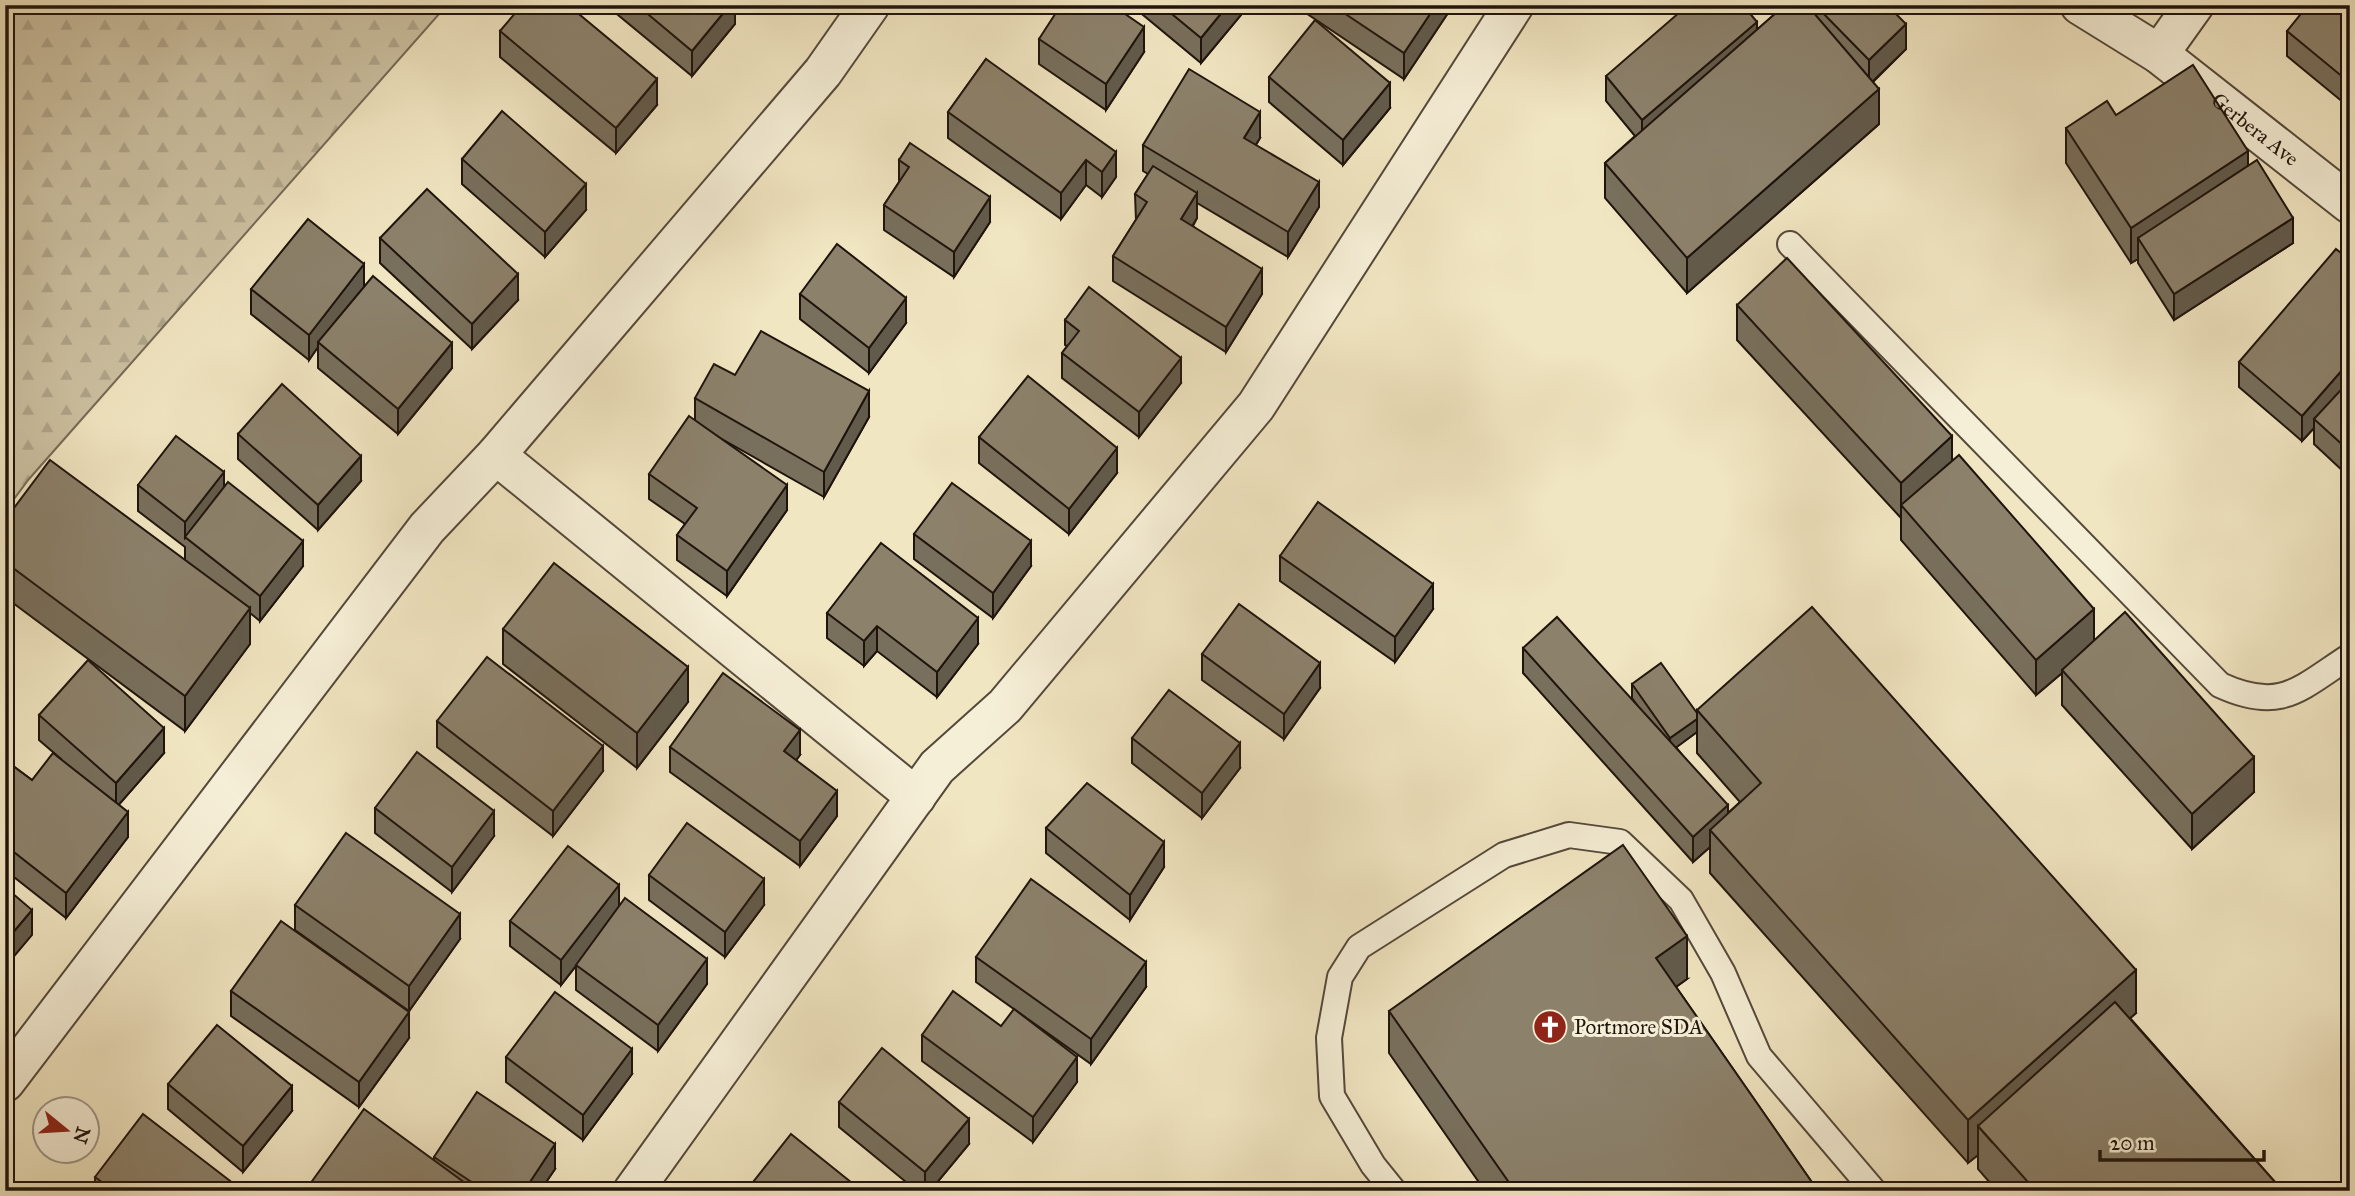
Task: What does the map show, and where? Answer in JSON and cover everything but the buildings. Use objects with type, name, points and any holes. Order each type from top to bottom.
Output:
[{"type":"street","points":[[5,1082],[427,528],[496,455],[823,72],[870,5]]},
{"type":"street","points":[[633,1191],[937,766],[1005,706],[1256,406],[1514,5]]},
{"type":"street","name":"Gerbera Ave","points":[[2080,5],[2160,54],[2350,204]]},
{"type":"street","points":[[2160,54],[2194,5]]},
{"type":"street","points":[[496,455],[916,797]]},
{"type":"lane","points":[[1790,244],[2220,685],[2248,698],[2289,696],[2350,656]]},
{"type":"lane","points":[[1394,1191],[1373,1165],[1332,1096],[1329,1038],[1340,978],[1359,947],[1504,855],[1569,835],[1620,842],[1681,900],[1723,973],[1759,1056],[1874,1191]]},
{"type":"green space","points":[[5,5],[447,5],[29,479],[5,511]]},
{"type":"place","name":"Portmore SDA","points":[[1550,1027]]}]
